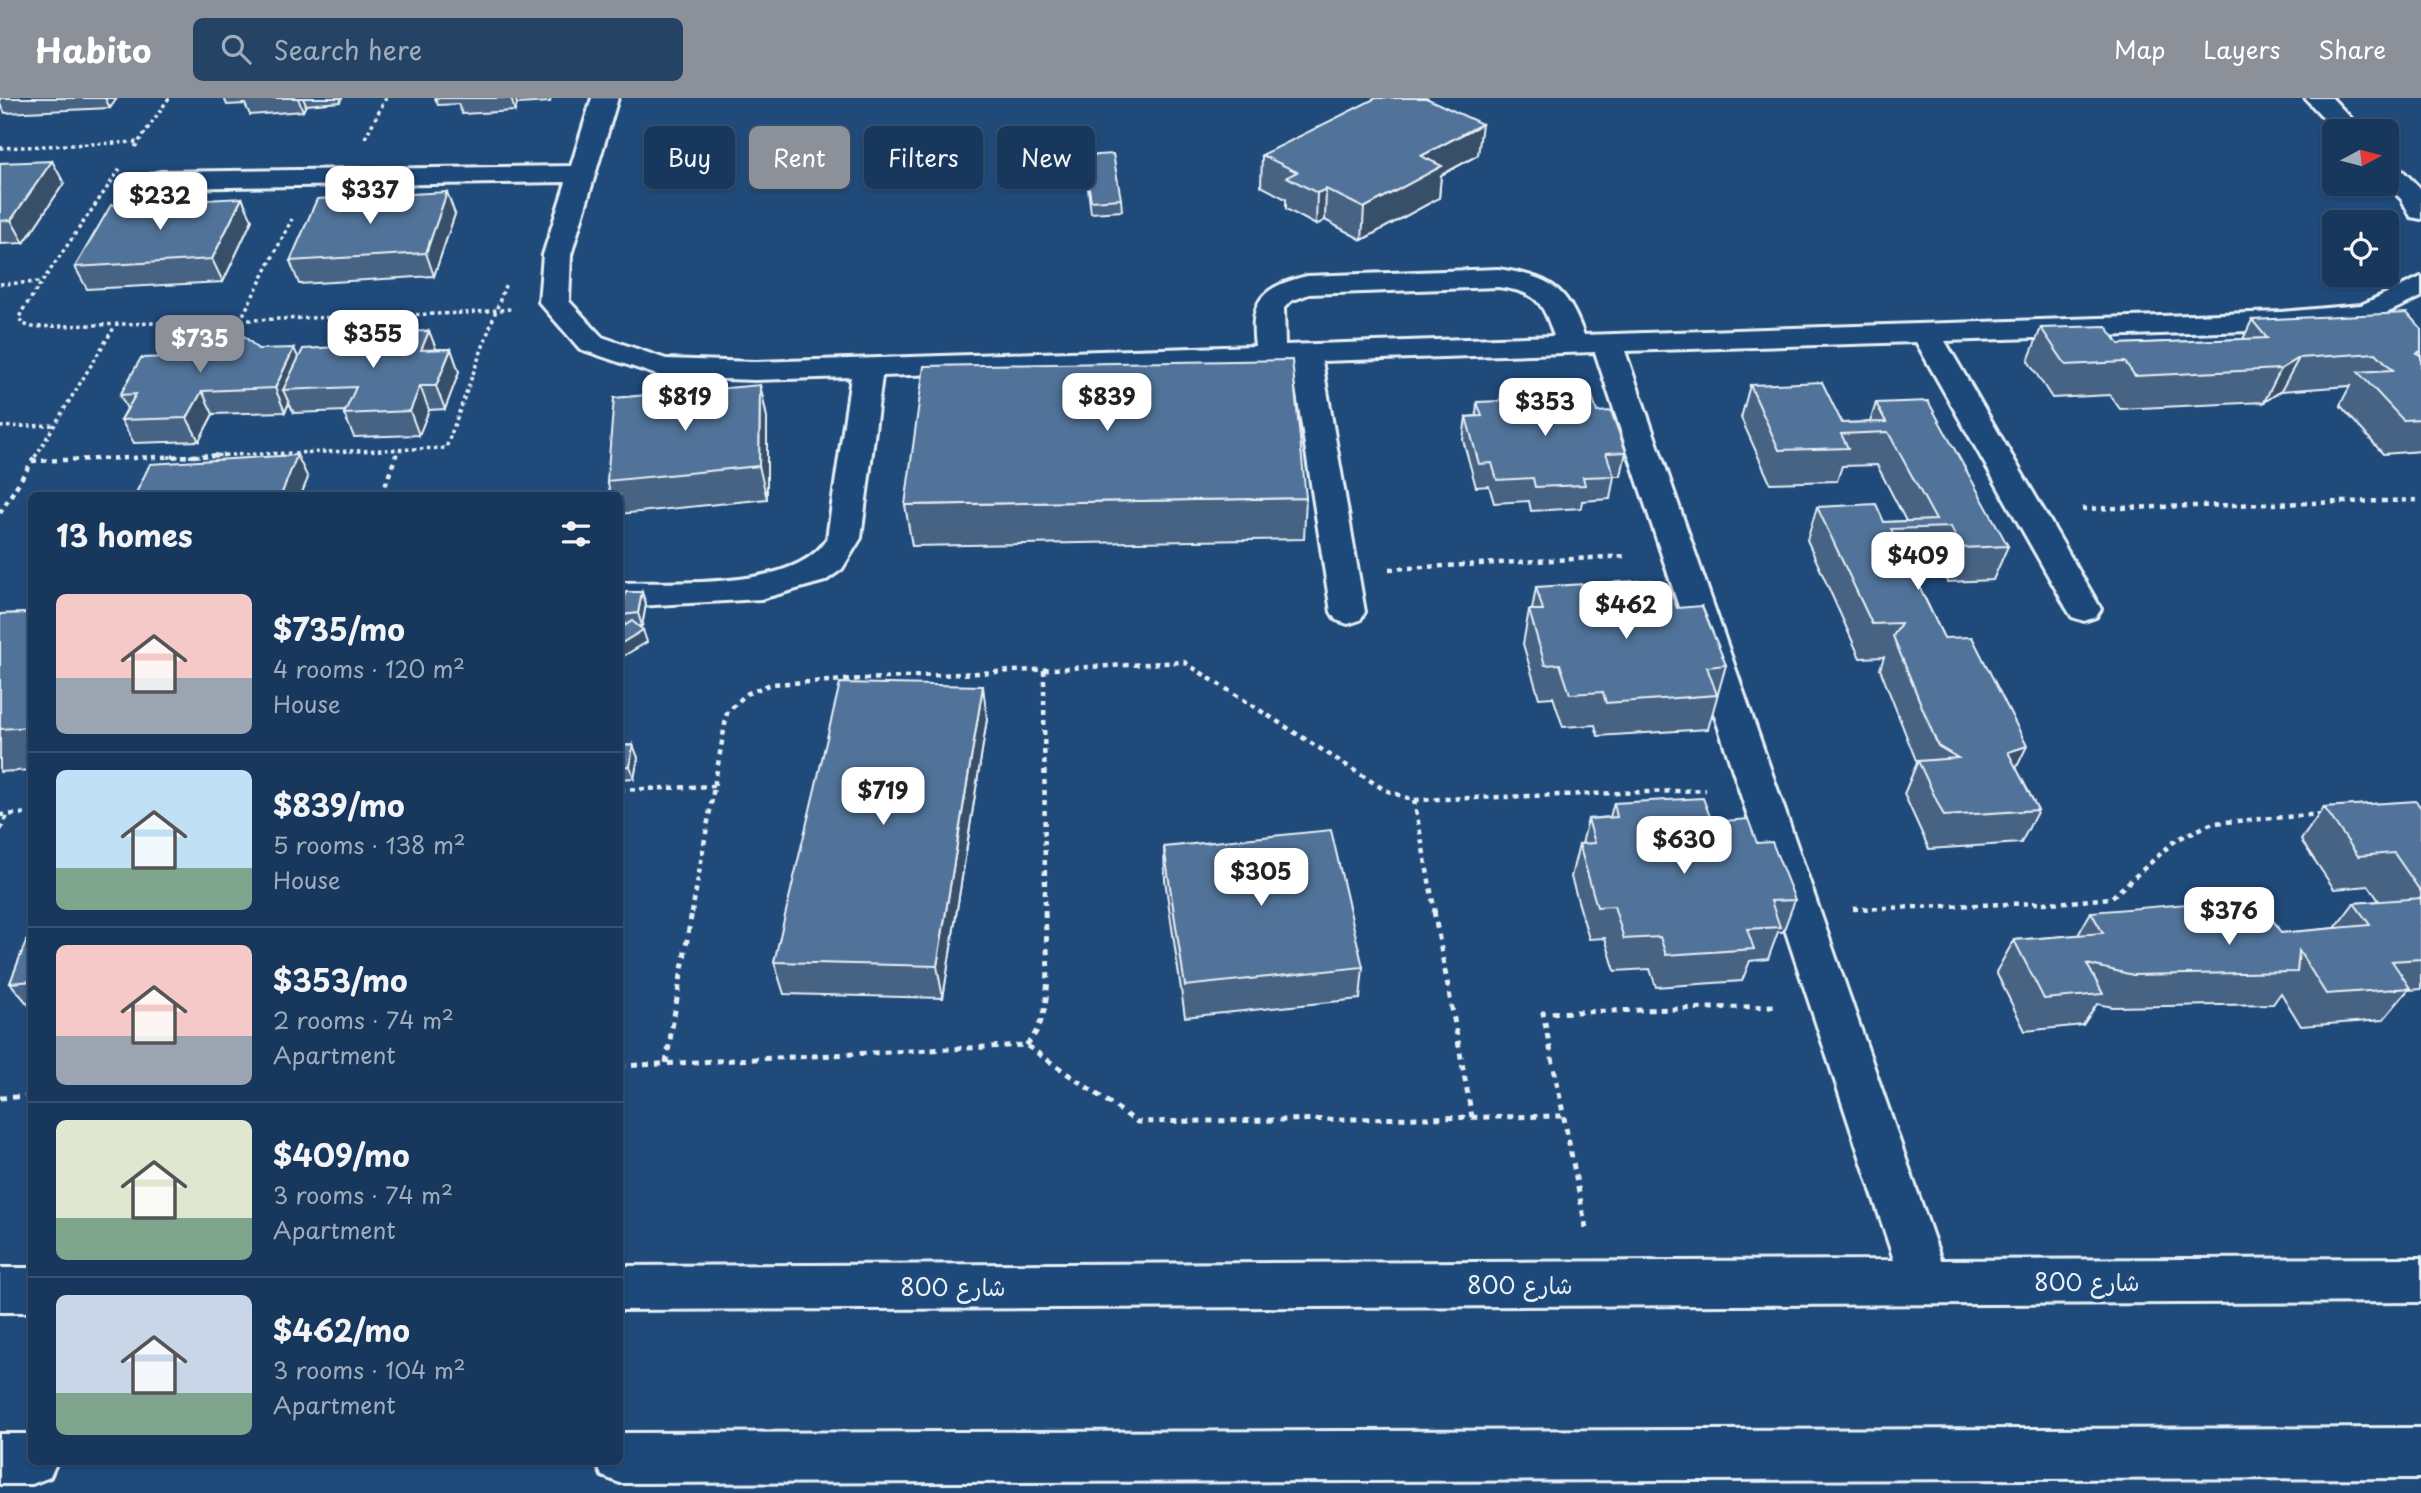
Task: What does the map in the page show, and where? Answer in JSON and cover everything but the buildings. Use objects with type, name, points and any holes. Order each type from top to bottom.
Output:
[{"type":"street","points":[[606,98],[557,255],[554,302],[591,344],[663,368],[755,371],[2293,320],[2367,313],[2421,286]]},
{"type":"street","points":[[2318,98],[2338,119]]},
{"type":"street","points":[[161,180],[582,174]]},
{"type":"street","points":[[2399,182],[2419,202]]},
{"type":"street","points":[[1271,354],[1266,317],[1270,302],[1285,291],[1307,285],[1498,278],[1523,281],[1544,290],[1558,303],[1589,344],[1678,553],[1925,1282]]},
{"type":"street","points":[[1926,333],[2084,609]]},
{"type":"street","points":[[1306,353],[1348,612]]},
{"type":"street","points":[[623,595],[764,587],[802,579],[830,561],[844,538],[868,367]]},
{"type":"street","name":"شارع 800","points":[[623,1288],[2421,1280]]},
{"type":"street","points":[[0,1290],[28,1290]]},
{"type":"street","points":[[623,1458],[2421,1453]]},
{"type":"street","points":[[0,1460],[28,1459]]},
{"type":"path","points":[[134,149],[169,98]]},
{"type":"path","points":[[0,148],[138,142]]},
{"type":"path","points":[[126,160],[22,311],[19,318],[23,324],[32,327],[116,325],[495,311],[554,302]]},
{"type":"path","points":[[240,321],[313,178]]},
{"type":"path","points":[[0,284],[42,282]]},
{"type":"path","points":[[32,461],[446,448],[495,311]]},
{"type":"path","points":[[0,513],[116,325]]},
{"type":"path","points":[[0,427],[54,425]]},
{"type":"path","points":[[383,492],[398,450]]},
{"type":"path","points":[[2028,511],[2421,500]]},
{"type":"path","points":[[1342,571],[1678,553]]},
{"type":"path","points":[[666,1063],[727,713],[736,699],[751,689],[771,684],[1184,662],[1385,790],[1414,800],[1758,788]]},
{"type":"path","points":[[1026,1045],[1037,1034],[1044,1021],[1046,1008],[1044,670]]},
{"type":"path","points":[[623,790],[715,786]]},
{"type":"path","points":[[1414,800],[1472,1117]]},
{"type":"path","points":[[0,815],[28,813]]},
{"type":"path","points":[[0,830],[8,814]]},
{"type":"path","points":[[1800,911],[2071,902],[2111,898],[2176,840],[2213,823],[2327,814]]},
{"type":"path","points":[[1597,1284],[1543,1013],[1831,1004]]},
{"type":"path","points":[[623,1066],[1026,1045],[1138,1122],[1564,1116]]},
{"type":"path","points":[[0,1098],[28,1096]]}]
